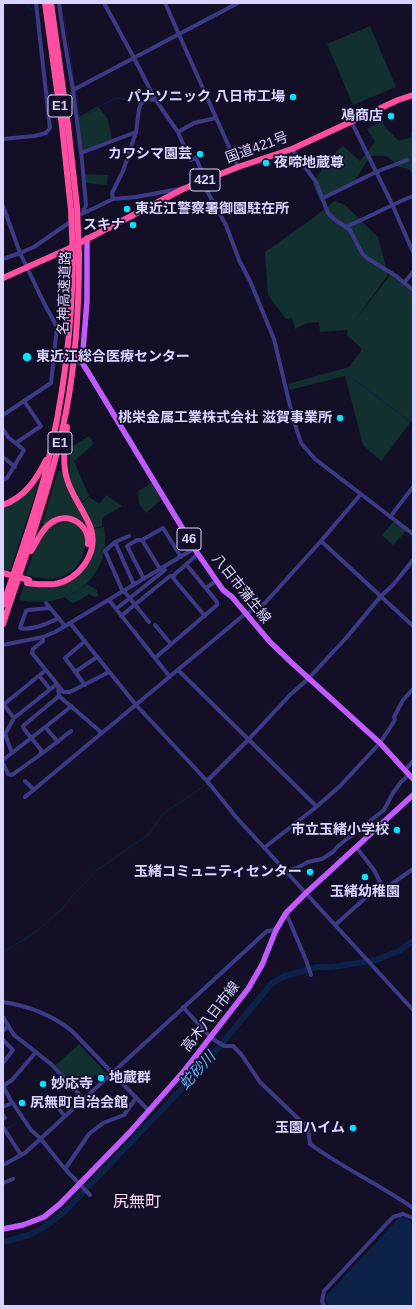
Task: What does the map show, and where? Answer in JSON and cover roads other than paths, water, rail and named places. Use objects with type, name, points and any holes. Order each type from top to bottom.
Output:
[{"type":"highway","name":"名神高速道路","points":[[45,3],[74,208]]},
{"type":"highway","name":"名神高速道路","points":[[3,624],[23,566],[60,442],[76,346],[76,256],[68,125],[51,3]]},
{"type":"highway","name":"国道421号","points":[[3,278],[28,268],[88,238],[183,188],[238,167],[292,149],[398,100],[413,95]]},
{"type":"highway","name":"名神高速道路","points":[[3,604],[26,537],[51,450],[59,411],[68,345],[76,256]]},
{"type":"highway","points":[[3,576],[28,582],[55,584],[67,580],[77,574],[85,564],[90,553],[92,541],[91,530],[66,477],[65,446],[76,346]]},
{"type":"highway","points":[[3,505],[22,496],[40,472],[51,450]]},
{"type":"highway","points":[[3,573],[28,582],[55,581],[66,577],[75,571],[82,563],[87,553],[89,541],[82,526],[76,521],[70,519],[62,518],[54,521],[46,527],[40,535],[23,566]]},
{"type":"main road","name":"八日市蒲生線","points":[[88,238],[87,301],[83,350],[84,364],[198,554],[216,581],[270,642],[380,743],[409,775]]},
{"type":"main road","name":"高木八日市線","points":[[3,1229],[23,1226],[44,1217],[60,1204],[149,1111],[213,1038],[248,989],[262,965],[276,930],[286,913],[413,795]]},
{"type":"street","points":[[3,139],[34,136],[46,133],[50,128],[36,3]]},
{"type":"street","points":[[59,3],[73,90],[81,153],[86,205],[82,214]]},
{"type":"street","points":[[104,3],[155,100],[178,132],[190,160],[196,158],[203,174],[202,182],[226,225],[239,260],[250,281],[274,338],[293,418],[301,443],[315,459],[326,468],[413,534]]},
{"type":"street","points":[[165,3],[238,167]]},
{"type":"street","points":[[73,90],[238,3]]},
{"type":"street","points":[[113,199],[112,193],[123,171],[136,132],[139,109],[147,99],[155,100]]},
{"type":"street","points":[[178,132],[194,123],[216,118]]},
{"type":"street","points":[[351,121],[392,204],[413,252]]},
{"type":"street","points":[[81,153],[136,132]]},
{"type":"street","points":[[292,149],[316,182],[328,213],[350,230],[359,249],[367,258],[396,276],[413,290]]},
{"type":"street","points":[[323,198],[376,172],[407,160]]},
{"type":"street","points":[[3,258],[34,247],[82,214],[113,199],[136,197],[183,188]]},
{"type":"street","points":[[345,227],[358,222],[392,204],[413,196]]},
{"type":"street","points":[[3,206],[20,253],[57,327],[51,383],[3,415]]},
{"type":"street","points":[[404,283],[413,272]]},
{"type":"street","points":[[16,443],[41,426],[24,401]]},
{"type":"street","points":[[3,429],[8,437],[24,450],[15,467],[3,480]]},
{"type":"street","points":[[3,457],[15,467]]},
{"type":"street","points":[[390,517],[413,487]]},
{"type":"street","points":[[25,797],[245,614],[265,602],[321,541],[361,494]]},
{"type":"street","points":[[144,579],[127,546],[137,540],[142,540],[163,528],[181,556]]},
{"type":"street","points":[[129,536],[115,542],[105,552],[123,591],[149,622]]},
{"type":"street","points":[[142,540],[163,569],[172,576],[205,616]]},
{"type":"street","points":[[321,541],[413,626]]},
{"type":"street","points":[[115,542],[136,584],[146,596]]},
{"type":"street","points":[[3,645],[43,636],[70,624],[150,575],[163,569],[195,548]]},
{"type":"street","points":[[121,616],[198,554]]},
{"type":"street","points":[[207,781],[290,695],[309,678],[393,585],[413,560]]},
{"type":"street","points":[[155,658],[218,605],[186,564]]},
{"type":"street","points":[[116,609],[153,580],[163,569]]},
{"type":"street","points":[[150,575],[158,586]]},
{"type":"street","points":[[206,588],[216,581]]},
{"type":"street","points":[[109,600],[170,677]]},
{"type":"street","points":[[46,603],[65,626]]},
{"type":"street","points":[[50,608],[26,611],[20,628],[26,629],[37,627],[59,618]]},
{"type":"street","points":[[70,624],[136,705],[207,781],[236,817],[413,1010]]},
{"type":"street","points":[[155,625],[171,644]]},
{"type":"street","points":[[43,636],[43,641],[32,651],[63,692],[68,692],[85,685],[109,672]]},
{"type":"street","points":[[85,641],[65,658],[85,685]]},
{"type":"street","points":[[76,672],[98,657]]},
{"type":"street","points":[[14,718],[3,705],[46,670]]},
{"type":"street","points":[[178,670],[316,806]]},
{"type":"street","points":[[41,678],[50,689]]},
{"type":"street","points":[[12,753],[5,734],[14,718],[57,685]]},
{"type":"street","points":[[57,685],[60,696],[102,733]]},
{"type":"street","points":[[264,848],[340,786],[380,743],[395,720],[394,717],[403,700],[413,689]]},
{"type":"street","points":[[40,754],[42,752],[41,750],[23,726],[60,696]]},
{"type":"street","points":[[71,731],[12,775],[8,774],[3,762],[12,753],[46,728],[72,706]]},
{"type":"street","points":[[46,728],[58,742]]},
{"type":"street","points":[[286,871],[297,868],[308,862],[322,859],[333,852],[338,846],[384,810],[393,793],[401,782],[409,775],[413,762]]},
{"type":"street","points":[[26,781],[34,790]]},
{"type":"street","points":[[356,847],[374,870],[381,884],[386,888],[413,869]]},
{"type":"street","points":[[335,925],[381,884]]},
{"type":"street","points":[[286,913],[311,975]]},
{"type":"street","points":[[3,1165],[21,1155],[65,1116],[267,931],[276,930]]},
{"type":"street","points":[[3,1002],[32,1008],[56,1019],[72,1031],[149,1111]]},
{"type":"street","points":[[183,1007],[213,1038],[224,1046],[233,1046],[241,1054],[260,1082],[308,1128],[310,1144],[331,1159],[413,1208]]},
{"type":"street","points":[[3,1017],[14,1035],[51,1064],[84,1099]]},
{"type":"street","points":[[3,1031],[8,1026]]},
{"type":"street","points":[[3,1040],[13,1050],[3,1063]]},
{"type":"street","points":[[36,1052],[12,1080],[3,1086],[12,1103],[31,1130],[40,1138],[65,1169],[90,1195]]},
{"type":"street","points":[[47,1096],[65,1116]]},
{"type":"street","points":[[65,1169],[89,1134],[103,1123],[124,1115],[136,1098]]},
{"type":"street","points":[[3,1107],[12,1103]]},
{"type":"street","points":[[3,1115],[5,1118],[3,1119]]},
{"type":"street","points":[[4,1130],[21,1155]]},
{"type":"street","points":[[3,1183],[13,1180]]},
{"type":"street","points":[[324,1306],[322,1301],[324,1291],[393,1217],[403,1214],[413,1218]]},
{"type":"water","points":[[400,1217],[406,1218],[413,1223],[413,1306],[329,1306],[326,1301],[326,1296]]},
{"type":"waterway","points":[[28,3],[28,7],[33,10]]},
{"type":"waterway","points":[[64,16],[75,86]]},
{"type":"waterway","points":[[159,102],[181,98],[200,88]]},
{"type":"waterway","points":[[76,90],[80,118],[115,98],[141,101]]},
{"type":"waterway","points":[[146,101],[153,102]]},
{"type":"waterway","points":[[351,377],[413,424]]},
{"type":"waterway","points":[[394,586],[413,564]]},
{"type":"waterway","points":[[352,634],[382,598]]},
{"type":"waterway","points":[[312,679],[327,662]]},
{"type":"waterway","points":[[299,689],[307,683]]},
{"type":"waterway","points":[[3,952],[39,929],[63,908],[97,870],[149,834],[161,816],[207,783]]},
{"type":"waterway","name":"蛇砂川","points":[[3,1242],[29,1235],[43,1228],[64,1212],[200,1070],[272,983],[285,976],[317,967],[332,967],[376,960],[399,951],[413,941]]},
{"type":"waterway","points":[[50,1097],[64,1087],[69,1086]]},
{"type":"waterway","points":[[23,1115],[47,1099]]},
{"type":"waterway","points":[[7,1129],[20,1121],[21,1117]]},
{"type":"tunnel","points":[[53,362],[83,364]]},
{"type":"place","name":"パナソニック 八日市工場","points":[[293,97]]},
{"type":"place","name":"鳰商店","points":[[391,116]]},
{"type":"place","name":"カワシマ園芸","points":[[200,154]]},
{"type":"place","name":"夜啼地蔵尊","points":[[266,163]]},
{"type":"place","name":"東近江警察署御園駐在所","points":[[127,209]]},
{"type":"place","name":"スキナ","points":[[133,225]]},
{"type":"place","name":"東近江総合医療センター","points":[[27,357]]},
{"type":"place","name":"桃栄金属工業株式会社 滋賀事業所","points":[[340,418]]},
{"type":"place","name":"市立玉緒小学校","points":[[397,830]]},
{"type":"place","name":"玉緒コミュニティセンター","points":[[310,872]]},
{"type":"place","name":"玉緒幼稚園","points":[[365,877]]},
{"type":"place","name":"地蔵群","points":[[101,1078]]},
{"type":"place","name":"妙応寺","points":[[43,1084]]},
{"type":"place","name":"尻無町自治会館","points":[[22,1103]]},
{"type":"place","name":"玉園ハイム","points":[[353,1128]]},
{"type":"district","name":"尻無町","points":[[137,1203]]}]
